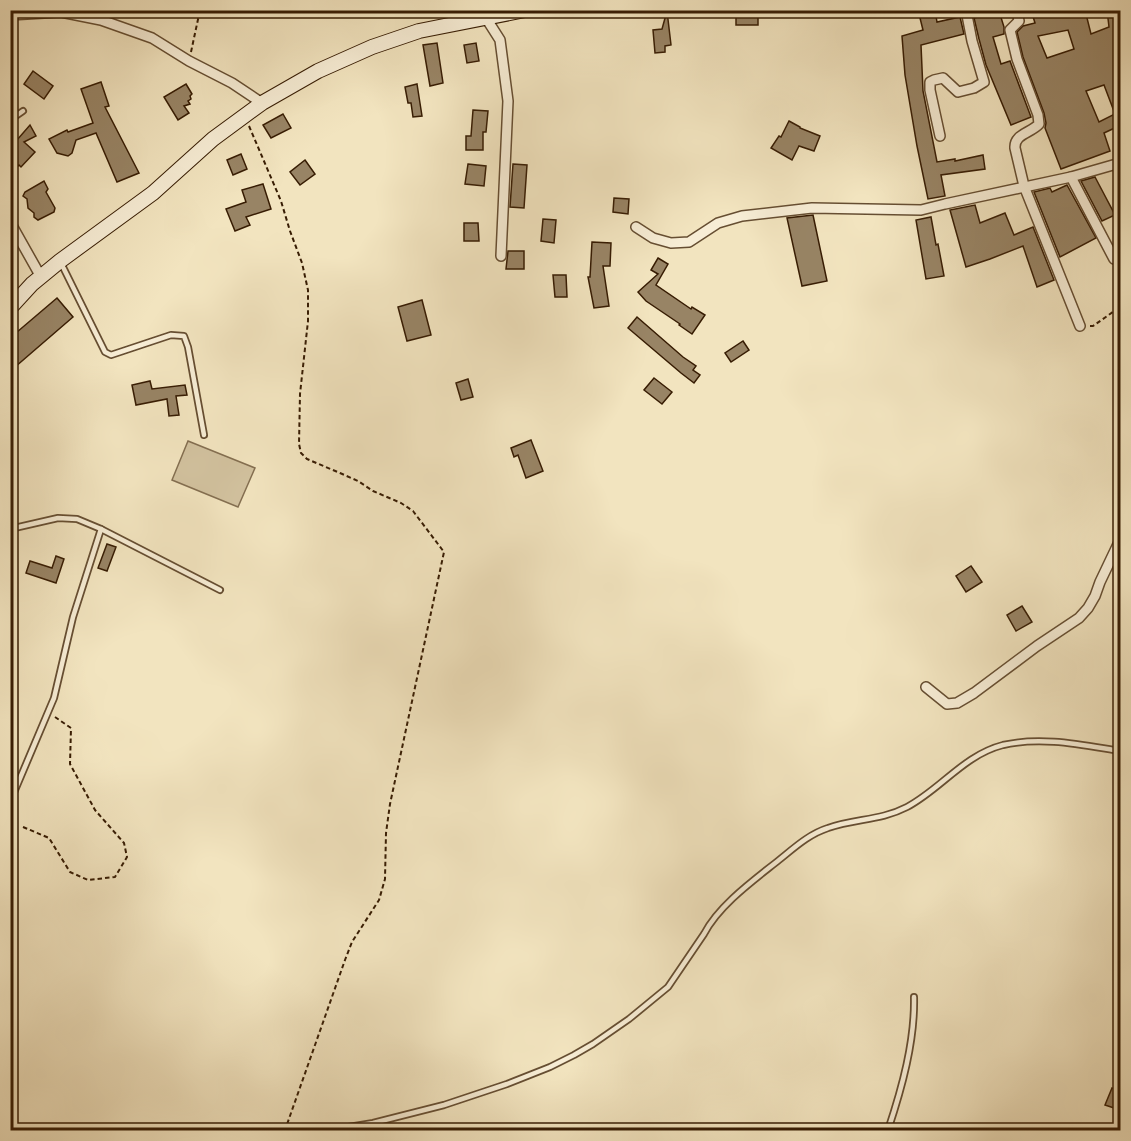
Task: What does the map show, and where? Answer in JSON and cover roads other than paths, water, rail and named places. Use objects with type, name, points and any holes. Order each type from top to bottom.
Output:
[{"type":"street","points":[[10,308],[60,261],[153,193],[213,139],[262,103],[318,72],[372,47],[418,31],[525,10]]},
{"type":"street","points":[[940,136],[930,82],[943,78],[958,92],[974,88],[984,82],[966,10]]},
{"type":"street","points":[[1017,10],[1019,21],[1010,30],[1017,59],[1038,115],[1039,124],[1014,143],[1024,186],[1080,326]]},
{"type":"street","points":[[10,15],[61,12],[101,20],[152,38],[189,61],[232,83],[262,103]]},
{"type":"street","points":[[486,18],[500,40],[508,101],[501,256]]},
{"type":"street","points":[[636,227],[653,238],[671,243],[689,242],[718,223],[742,216],[812,208],[921,210],[1071,177],[1120,163]]},
{"type":"street","points":[[1071,177],[1114,259]]},
{"type":"street","points":[[10,222],[41,277]]},
{"type":"street","points":[[926,687],[947,704],[957,703],[1069,626],[1088,608],[1120,540]]},
{"type":"lane","points":[[10,120],[23,111]]},
{"type":"lane","points":[[60,261],[105,352],[111,355],[171,335],[184,336],[204,435]]},
{"type":"lane","points":[[10,529],[58,519],[77,519],[220,590]]},
{"type":"lane","points":[[10,802],[54,698],[73,617],[100,529]]},
{"type":"lane","points":[[330,1131],[444,1105],[550,1067],[593,1044],[629,1019],[668,987],[709,924],[732,898],[809,836],[843,823],[892,814],[930,793],[952,772],[976,756],[1002,746],[1034,740],[1073,743],[1120,751]]},
{"type":"lane","points":[[888,1131],[908,1055],[914,1016],[914,997]]}]
